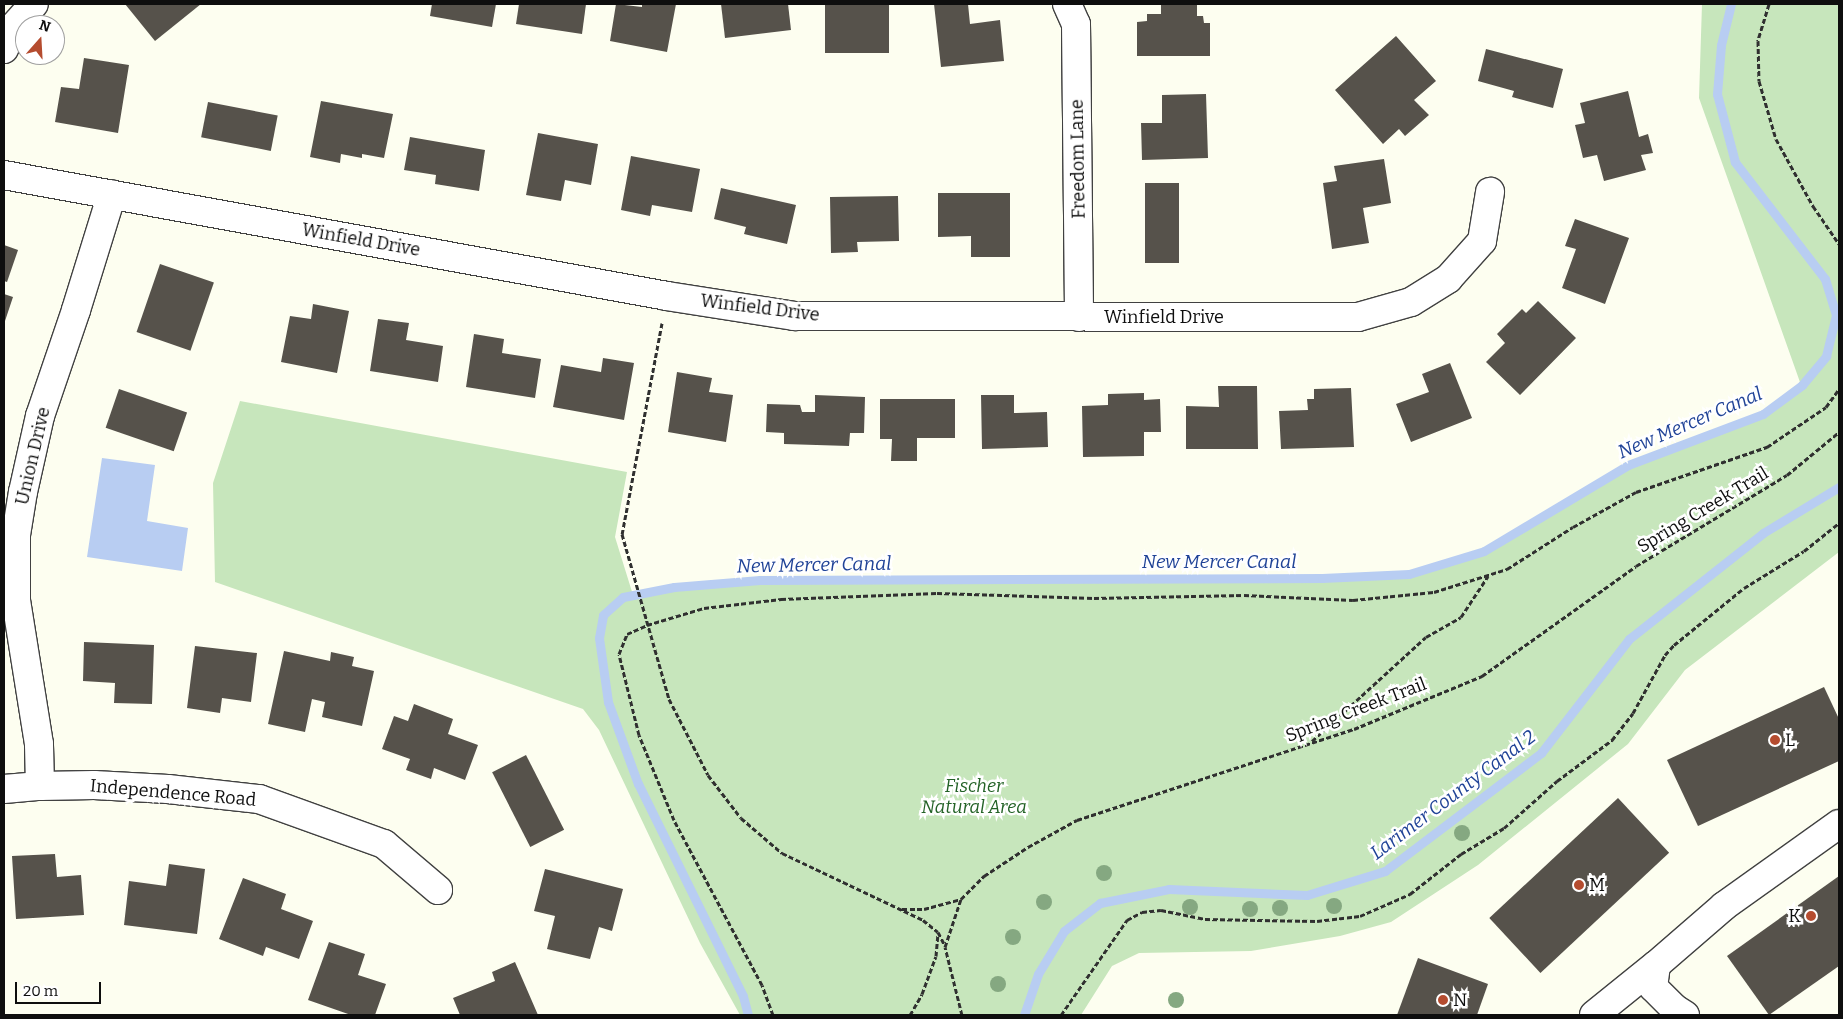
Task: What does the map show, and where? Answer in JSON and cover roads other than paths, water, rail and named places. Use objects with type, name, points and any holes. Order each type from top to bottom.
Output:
[{"type":"street","points":[[4,49],[15,24],[34,4]]},
{"type":"street","name":"Freedom Lane","points":[[1067,4],[1076,24],[1079,316]]},
{"type":"street","name":"Winfield Drive","points":[[4,175],[667,296],[794,316],[1358,317],[1411,302],[1448,279],[1482,241],[1490,192]]},
{"type":"street","name":"Union Drive","points":[[40,786],[39,744],[16,600],[16,535],[23,492],[40,416],[76,310],[112,194]]},
{"type":"street","name":"Independence Road","points":[[4,789],[94,785],[168,789],[258,799],[384,844],[438,890]]},
{"type":"street","points":[[1594,1015],[1656,965],[1724,906],[1839,824]]},
{"type":"street","points":[[1656,965],[1653,987],[1674,1008],[1685,1015]]},
{"type":"water","points":[[102,458],[155,465],[147,521],[188,528],[182,571],[87,557]]},
{"type":"waterway","name":"New Mercer Canal","points":[[748,1015],[743,996],[638,784],[608,702],[599,638],[603,615],[623,597],[674,587],[760,580],[1322,578],[1409,574],[1484,551],[1628,465],[1763,414],[1802,385],[1826,356],[1836,315],[1825,279],[1735,162],[1717,94],[1721,45],[1731,4]]},
{"type":"waterway","name":"Larimer County Canal 2","points":[[1024,1015],[1038,974],[1064,931],[1100,903],[1169,889],[1307,895],[1385,871],[1541,753],[1629,639],[1763,533],[1839,487]]},
{"type":"place","name":"L","points":[[1775,740]]},
{"type":"place","name":"M","points":[[1579,885]]},
{"type":"place","name":"K","points":[[1811,916]]},
{"type":"place","name":"N","points":[[1443,1000]]},
{"type":"park label","name":"Fischer Natural Area","points":[[974,798]]}]
